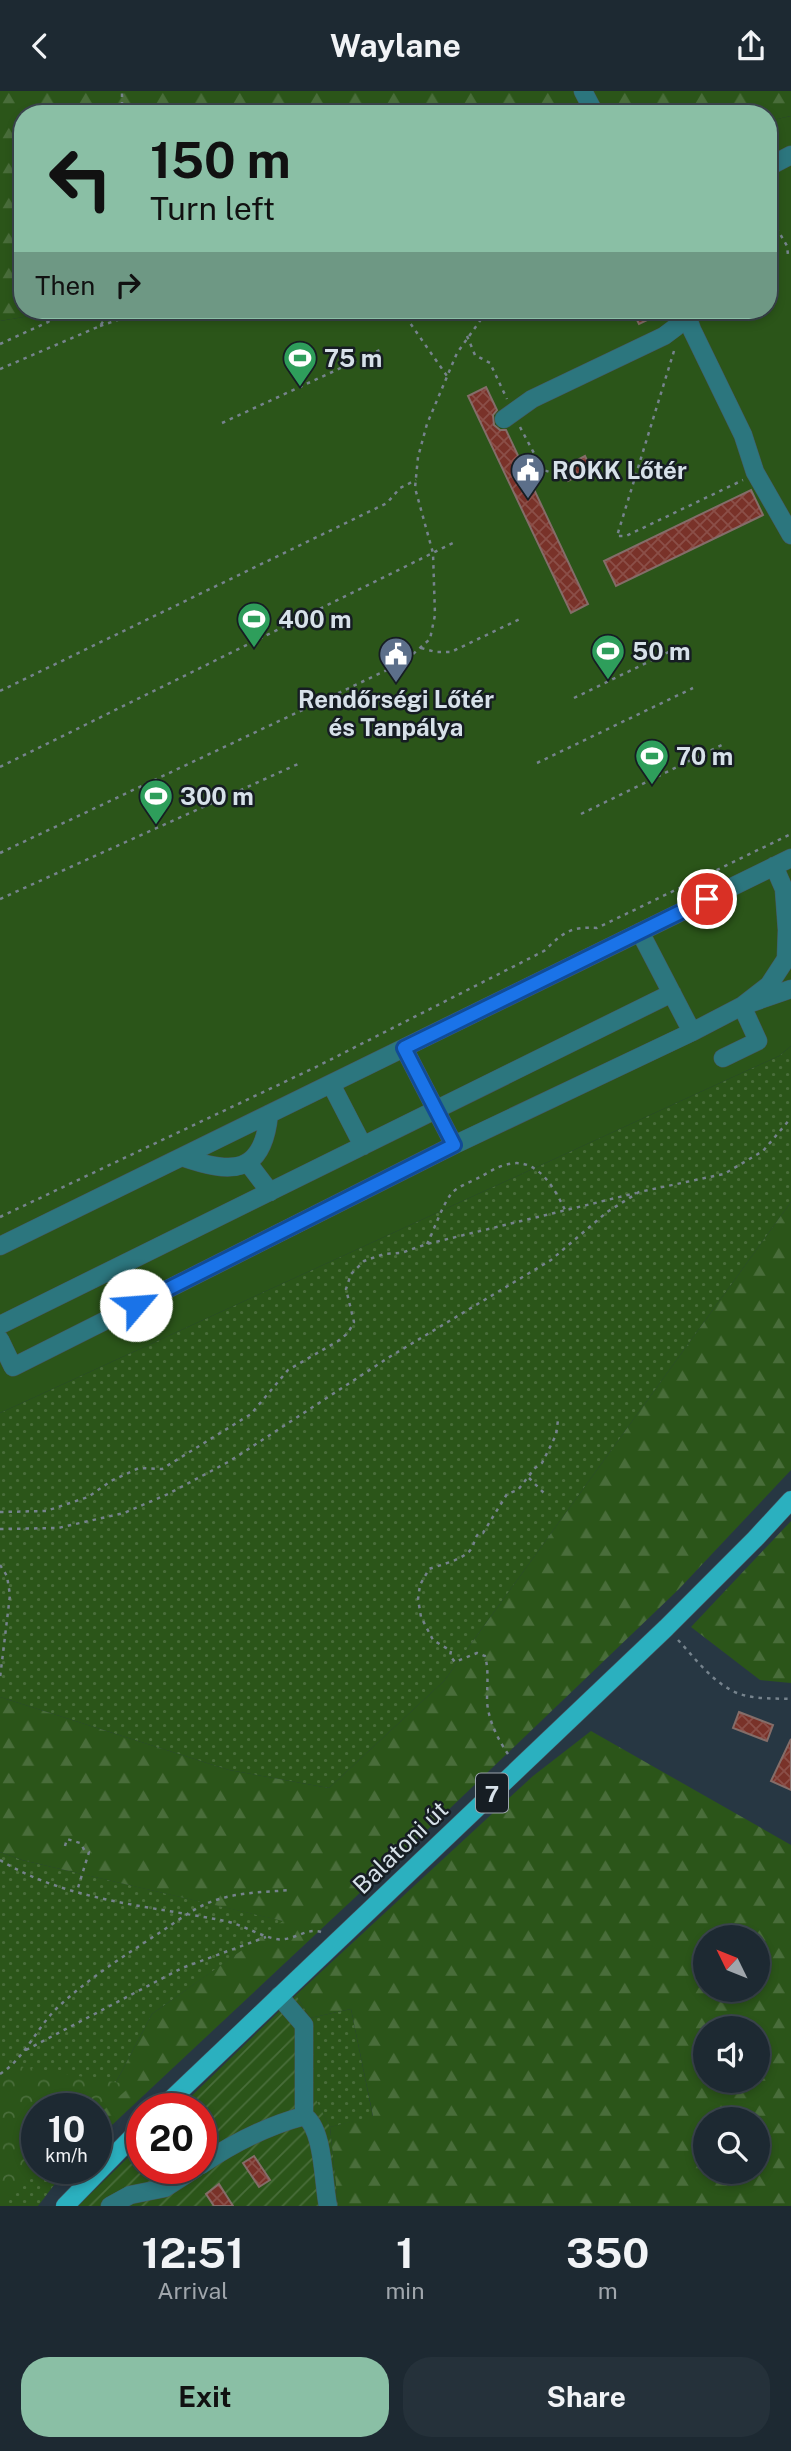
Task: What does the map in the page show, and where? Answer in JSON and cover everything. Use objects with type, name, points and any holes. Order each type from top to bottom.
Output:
[{"type":"main road","name":"Balatoni út","points":[[178,2093],[666,1628],[791,1500]]},
{"type":"main road","points":[[65,2206],[126,2143]]},
{"type":"street","points":[[504,419],[532,398],[664,336],[676,327],[680,319]]},
{"type":"street","points":[[688,319],[743,435],[755,472],[791,535]]},
{"type":"street","points":[[0,1246],[791,857]]},
{"type":"street","points":[[742,1006],[769,985],[786,959],[788,930],[784,889],[774,866]]},
{"type":"street","points":[[640,932],[692,1032]]},
{"type":"street","points":[[0,1340],[13,1367],[454,1145],[742,1006],[791,989]]},
{"type":"street","points":[[0,1325],[672,993]]},
{"type":"street","points":[[723,1058],[758,1041],[742,1006]]},
{"type":"street","points":[[404,1048],[454,1145]]},
{"type":"street","points":[[331,1084],[363,1146]]},
{"type":"street","points":[[182,1157],[210,1167],[231,1169],[248,1163],[261,1149],[269,1114]]},
{"type":"street","points":[[248,1163],[270,1192]]},
{"type":"street","points":[[279,1996],[304,2025],[304,2116]]},
{"type":"street","points":[[217,2154],[252,2135],[304,2116]]},
{"type":"street","points":[[304,2116],[310,2120],[316,2131],[328,2206]]},
{"type":"street","points":[[110,2206],[130,2195],[165,2188],[171,2184]]},
{"type":"path","points":[[777,229],[787,246],[788,255]]},
{"type":"path","points":[[0,344],[52,319]]},
{"type":"path","points":[[100,326],[105,319]]},
{"type":"path","points":[[0,369],[121,319]]},
{"type":"path","points":[[407,319],[447,376]]},
{"type":"path","points":[[0,853],[404,662],[430,639],[435,615],[433,553],[415,488],[418,457],[427,424],[447,376],[467,336],[481,319]]},
{"type":"path","points":[[675,347],[617,536],[626,536],[740,480],[760,479]]},
{"type":"path","points":[[222,423],[384,348]]},
{"type":"path","points":[[0,691],[387,503],[400,488],[416,480]]},
{"type":"path","points":[[0,767],[457,541]]},
{"type":"path","points":[[421,648],[451,652],[520,619]]},
{"type":"path","points":[[574,698],[677,648]]},
{"type":"path","points":[[537,762],[693,688]]},
{"type":"path","points":[[581,814],[726,743]]},
{"type":"path","points":[[0,899],[298,764]]},
{"type":"path","points":[[0,1217],[340,1055],[544,951],[561,935],[577,927],[597,928],[791,834]]},
{"type":"path","points":[[0,1512],[46,1511],[88,1497],[111,1481],[139,1468],[162,1469],[240,1421],[257,1408],[288,1370],[338,1342],[348,1333],[354,1322],[346,1289],[351,1274],[364,1261],[639,1192],[724,1174],[763,1151],[791,1118]]},
{"type":"path","points":[[427,1244],[452,1194],[458,1188],[505,1165],[528,1165],[543,1175],[554,1187],[565,1210]]},
{"type":"path","points":[[0,1529],[58,1528],[124,1513],[230,1461],[391,1356],[551,1260],[607,1212],[639,1192]]},
{"type":"path","points":[[518,1768],[499,1741],[487,1705],[489,1670],[485,1655],[477,1653],[455,1662],[450,1656],[451,1651],[433,1640],[425,1627],[418,1599],[420,1585],[429,1569],[467,1554],[473,1547],[475,1538],[479,1533],[483,1534],[490,1524],[507,1494],[518,1490],[542,1463],[556,1436],[558,1420]]},
{"type":"path","points":[[529,1478],[544,1493]]},
{"type":"path","points":[[0,1565],[8,1576],[10,1595],[0,1678]]},
{"type":"path","points":[[666,1628],[719,1683],[732,1692],[791,1699]]},
{"type":"path","points":[[65,1846],[67,1839],[80,1843],[85,1851],[89,1852],[77,1891]]},
{"type":"path","points":[[0,1860],[77,1891],[236,1924],[285,1940],[318,1930],[334,1944]]},
{"type":"path","points":[[0,2074],[23,2052],[53,2012],[80,1986],[187,1915],[214,1900],[232,1895],[291,1890]]},
{"type":"path","points":[[23,2052],[181,1968],[268,1936]]},
{"type":"green space","points":[[0,91],[791,91],[791,116],[777,119],[777,105],[14,105],[14,319],[0,321]]},
{"type":"green space","name":"Rendőrségi Lőtér és Tanpálya","points":[[791,116],[791,1046],[779,1056],[0,1413],[0,321],[14,319],[777,319],[777,119]]},
{"type":"green space","points":[[791,1046],[791,1202],[444,1681],[329,1788],[229,1770],[0,1697],[0,1413],[779,1056]]},
{"type":"green space","points":[[791,1202],[791,1470],[679,1589],[442,1816],[146,2093],[126,2093],[126,2112],[112,2125],[112,2093],[109,2093],[152,2014],[283,1921],[22,1860],[0,1852],[0,1697],[229,1770],[329,1788],[444,1681]]},
{"type":"green space","points":[[791,1521],[791,1683],[760,1680],[691,1627]]},
{"type":"green space","points":[[591,1731],[791,1845],[791,2206],[338,2206],[330,2127],[373,2116],[351,2009],[310,2018],[296,1995],[533,1776]]},
{"type":"green space","points":[[0,1852],[22,1860],[284,1921],[152,2014],[109,2093],[21,2093],[21,2184],[55,2184],[38,2206],[0,2206]]},
{"type":"green space","points":[[296,1995],[310,2018],[313,2094],[330,2127],[338,2206],[78,2206],[101,2184],[112,2184],[112,2173],[126,2160],[126,2184],[217,2184],[217,2093],[195,2093]]},
{"type":"green space","points":[[351,2009],[373,2117],[330,2127],[313,2095],[310,2018]]},
{"type":"green space","points":[[0,2063],[132,2085],[112,2103],[112,2093],[21,2093],[21,2184],[0,2203]]},
{"type":"building","points":[[636,319],[649,319],[639,324]]},
{"type":"building","name":"ROKK Lőtér","points":[[486,387],[497,410],[493,415],[494,425],[500,430],[506,430],[588,604],[571,613],[468,396]]},
{"type":"building","points":[[585,456],[591,469],[568,481],[561,469]]},
{"type":"building","points":[[751,490],[763,515],[616,586],[604,561]]},
{"type":"building","points":[[739,1712],[773,1725],[767,1741],[733,1728]]},
{"type":"building","points":[[791,1739],[791,1790],[771,1781]]},
{"type":"building","points":[[254,2156],[270,2180],[259,2187],[243,2163]]},
{"type":"building","points":[[219,2184],[233,2206],[214,2206],[206,2194]]},
{"type":"place","name":"75 m","points":[[300,388]]},
{"type":"place","name":"ROKK Lőtér","points":[[528,500]]},
{"type":"place","name":"400 m","points":[[254,649]]},
{"type":"place","name":"50 m","points":[[608,681]]},
{"type":"place","name":"Rendőrségi Lőtér és Tanpálya","points":[[396,684]]},
{"type":"place","name":"70 m","points":[[652,786]]},
{"type":"place","name":"300 m","points":[[156,826]]},
{"type":"route","points":[[136,1305],[454,1145],[404,1048],[707,899]]}]
